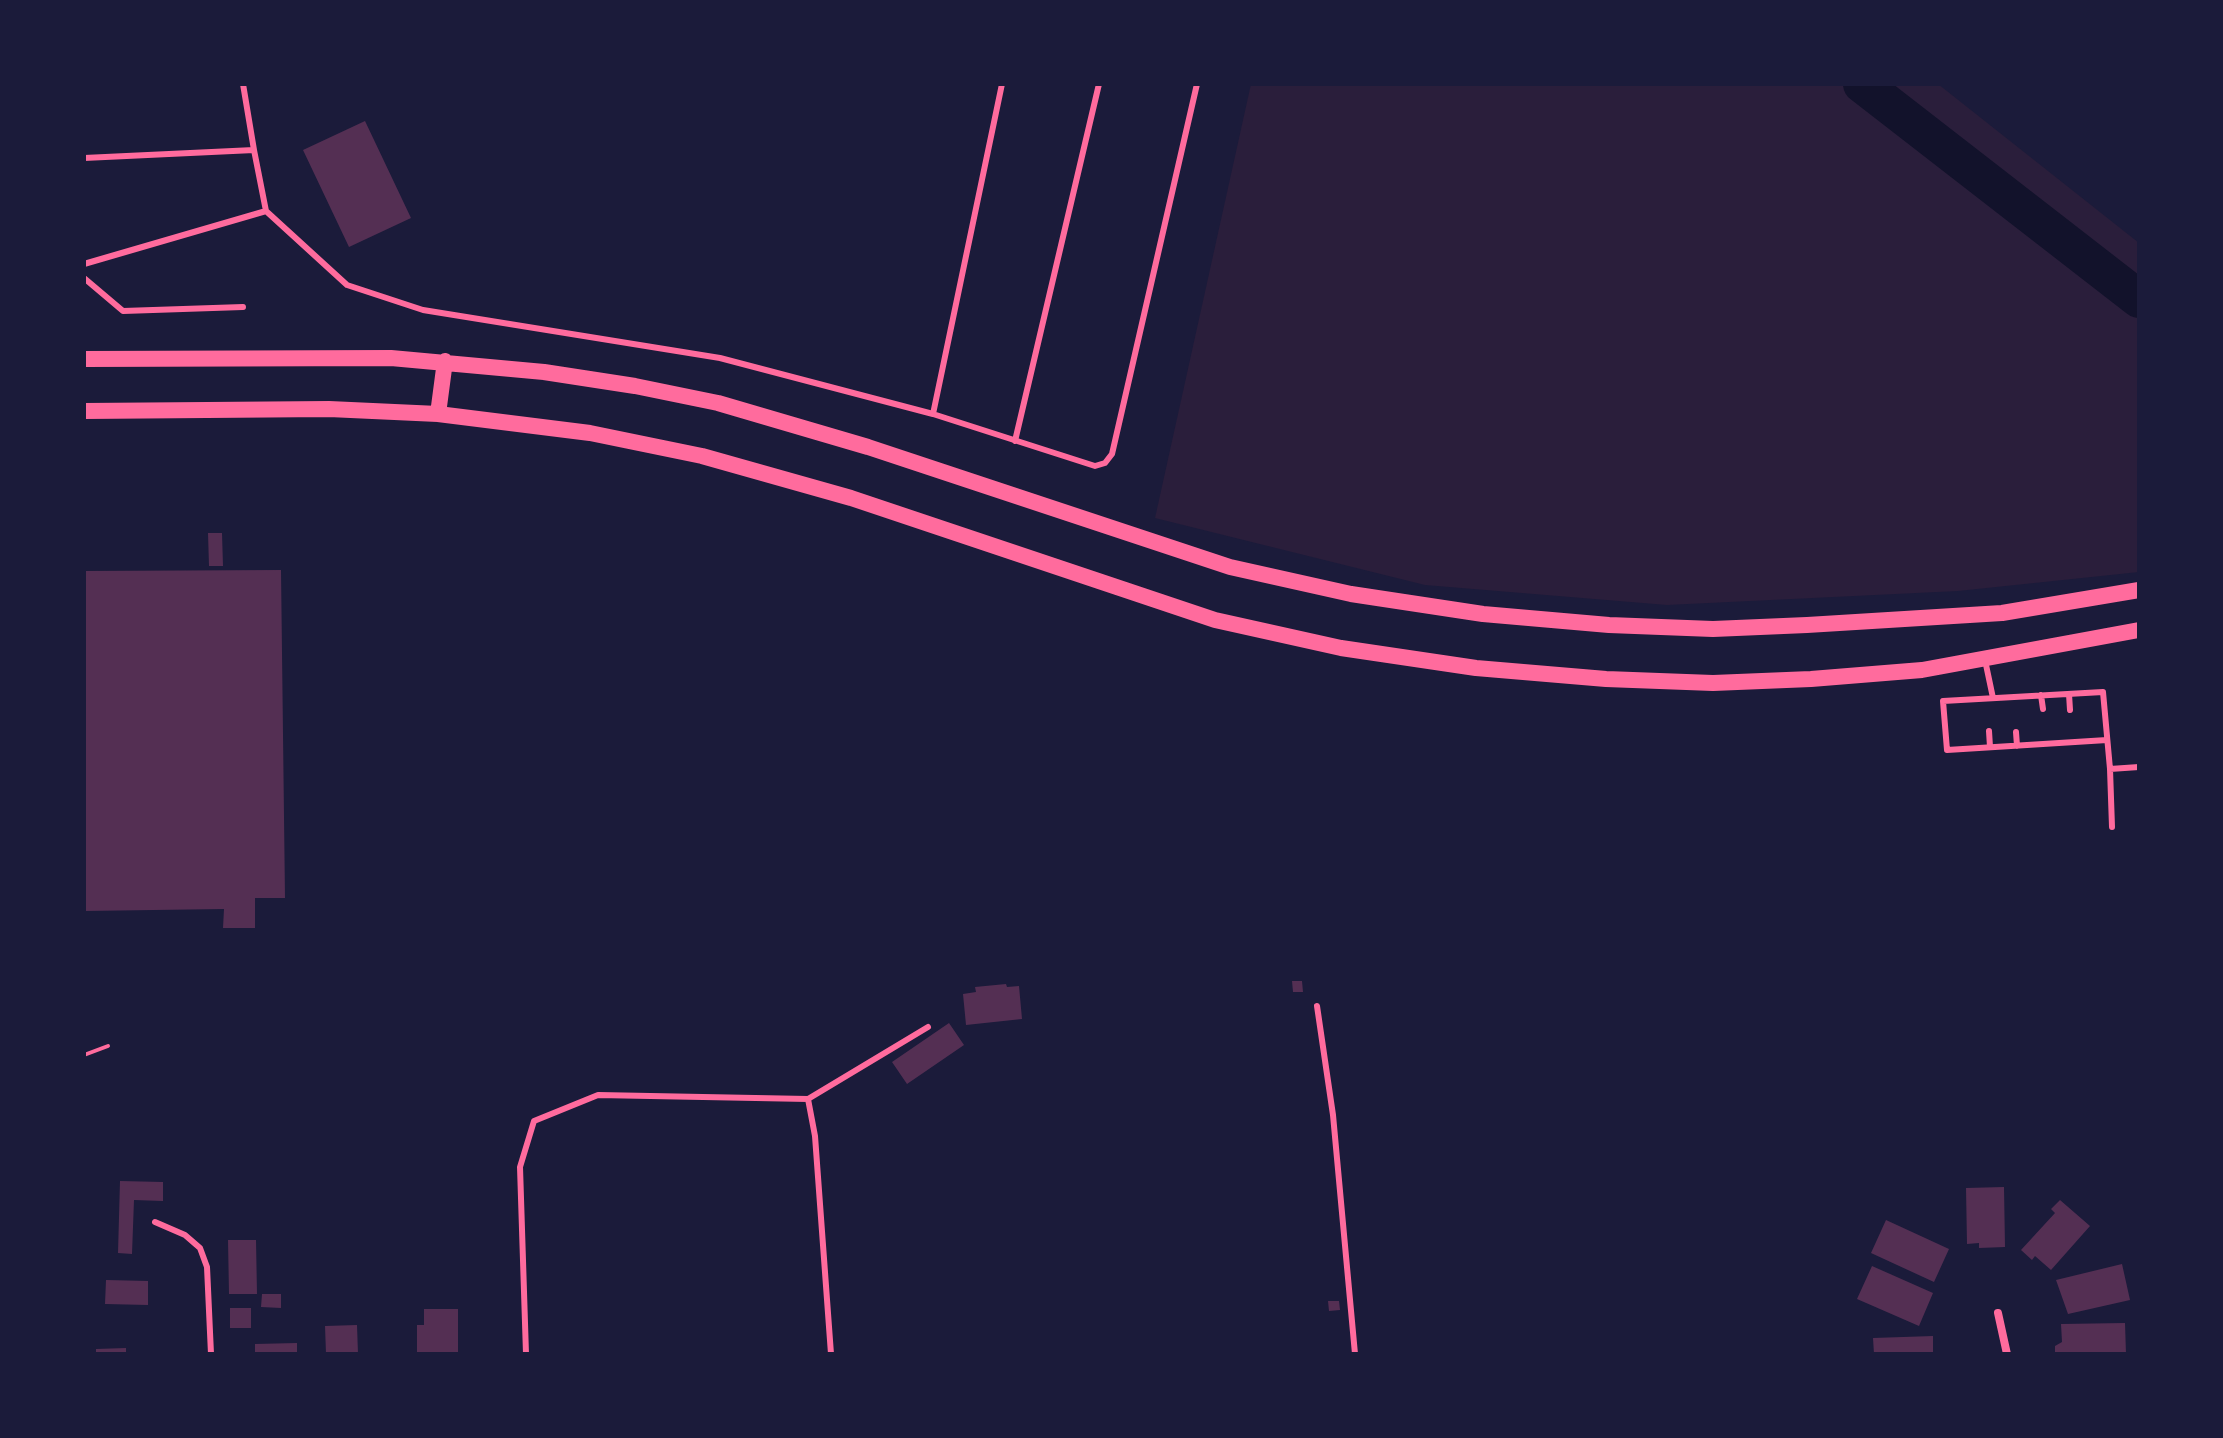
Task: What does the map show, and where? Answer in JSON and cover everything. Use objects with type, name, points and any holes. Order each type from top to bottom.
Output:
[{"type":"main road","points":[[84,359],[318,356],[445,361],[544,372],[718,403],[868,447],[1230,567],[1351,594],[1483,614],[1609,625],[1713,629],[2002,613],[2077,603],[2139,590]]},
{"type":"main road","points":[[438,414],[445,361]]},
{"type":"main road","points":[[84,411],[329,409],[438,414],[590,433],[702,456],[851,498],[1215,620],[1341,648],[1476,668],[1606,679],[1713,683],[1843,677],[1985,660],[2139,630]]},
{"type":"street","points":[[1998,1313],[2007,1354]]},
{"type":"lane","points":[[243,84],[266,211],[347,285],[423,310],[720,358],[933,414],[1095,466],[1105,463],[1112,454],[1197,84]]},
{"type":"lane","points":[[933,414],[1002,84]]},
{"type":"lane","points":[[1015,441],[1099,84]]},
{"type":"lane","points":[[86,155],[254,150]]},
{"type":"lane","points":[[84,264],[266,211]]},
{"type":"lane","points":[[84,278],[123,311],[243,307]]},
{"type":"lane","points":[[1985,660],[1990,698],[1987,708]]},
{"type":"lane","points":[[2107,740],[1947,750],[1943,701],[2103,692],[2110,769],[2112,827]]},
{"type":"lane","points":[[2069,694],[2070,710]]},
{"type":"lane","points":[[2041,695],[2043,709]]},
{"type":"lane","points":[[2015,697],[2015,709]]},
{"type":"lane","points":[[1989,731],[1990,747]]},
{"type":"lane","points":[[2016,732],[2017,746]]},
{"type":"lane","points":[[2045,732],[2046,744]]},
{"type":"lane","points":[[2072,733],[2073,742]]},
{"type":"lane","points":[[2110,769],[2139,767]]},
{"type":"lane","points":[[1317,1006],[1333,1115],[1355,1354]]},
{"type":"lane","points":[[526,1354],[520,1167],[534,1121],[598,1095],[808,1099],[928,1027]]},
{"type":"lane","points":[[808,1099],[815,1136],[831,1354]]},
{"type":"lane","points":[[155,1222],[185,1235],[200,1248],[207,1267],[211,1354]]},
{"type":"path","points":[[84,1055],[108,1046]]},
{"type":"shaded area","points":[[1251,84],[1938,84],[2139,243],[2139,572],[1958,591],[1667,605],[1425,585],[1155,518]]},
{"type":"building","points":[[365,121],[411,218],[349,247],[303,150]]},
{"type":"building","points":[[208,533],[222,533],[223,566],[209,566]]},
{"type":"building","points":[[281,570],[285,898],[255,898],[255,928],[223,928],[224,909],[84,911],[84,571]]},
{"type":"building","points":[[1292,981],[1302,981],[1303,992],[1293,992]]},
{"type":"building","points":[[1006,984],[1007,987],[1019,986],[1022,1019],[966,1025],[963,994],[976,992],[975,987]]},
{"type":"building","points":[[949,1023],[964,1045],[907,1084],[892,1062]]},
{"type":"building","points":[[120,1181],[163,1182],[163,1201],[134,1200],[132,1254],[118,1253]]},
{"type":"building","points":[[2004,1187],[2005,1247],[1979,1248],[1979,1243],[1967,1244],[1966,1188]]},
{"type":"building","points":[[2060,1200],[2090,1226],[2051,1270],[2035,1256],[2032,1260],[2021,1250],[2055,1213],[2051,1209]]},
{"type":"building","points":[[1886,1220],[1949,1249],[1934,1282],[1871,1253]]},
{"type":"building","points":[[228,1240],[256,1240],[257,1294],[229,1294]]},
{"type":"building","points":[[2122,1264],[2130,1300],[2068,1314],[2056,1280]]},
{"type":"building","points":[[1872,1266],[1933,1293],[1919,1326],[1857,1299]]},
{"type":"building","points":[[106,1280],[148,1281],[148,1305],[105,1304]]},
{"type":"building","points":[[262,1294],[281,1294],[281,1308],[261,1307]]},
{"type":"building","points":[[1328,1301],[1339,1301],[1340,1310],[1329,1311]]},
{"type":"building","points":[[230,1308],[251,1308],[251,1328],[230,1328]]},
{"type":"building","points":[[424,1309],[458,1309],[458,1354],[417,1354],[417,1325],[424,1325]]},
{"type":"building","points":[[2125,1323],[2126,1354],[2055,1354],[2055,1346],[2062,1342],[2061,1324]]},
{"type":"building","points":[[357,1325],[358,1354],[326,1354],[325,1326]]},
{"type":"building","points":[[1933,1336],[1933,1354],[1874,1354],[1873,1338]]},
{"type":"building","points":[[297,1343],[297,1354],[255,1354],[255,1344]]},
{"type":"building","points":[[126,1348],[126,1354],[96,1354],[96,1349]]},
{"type":"waterway","points":[[1862,84],[2139,299]]}]
